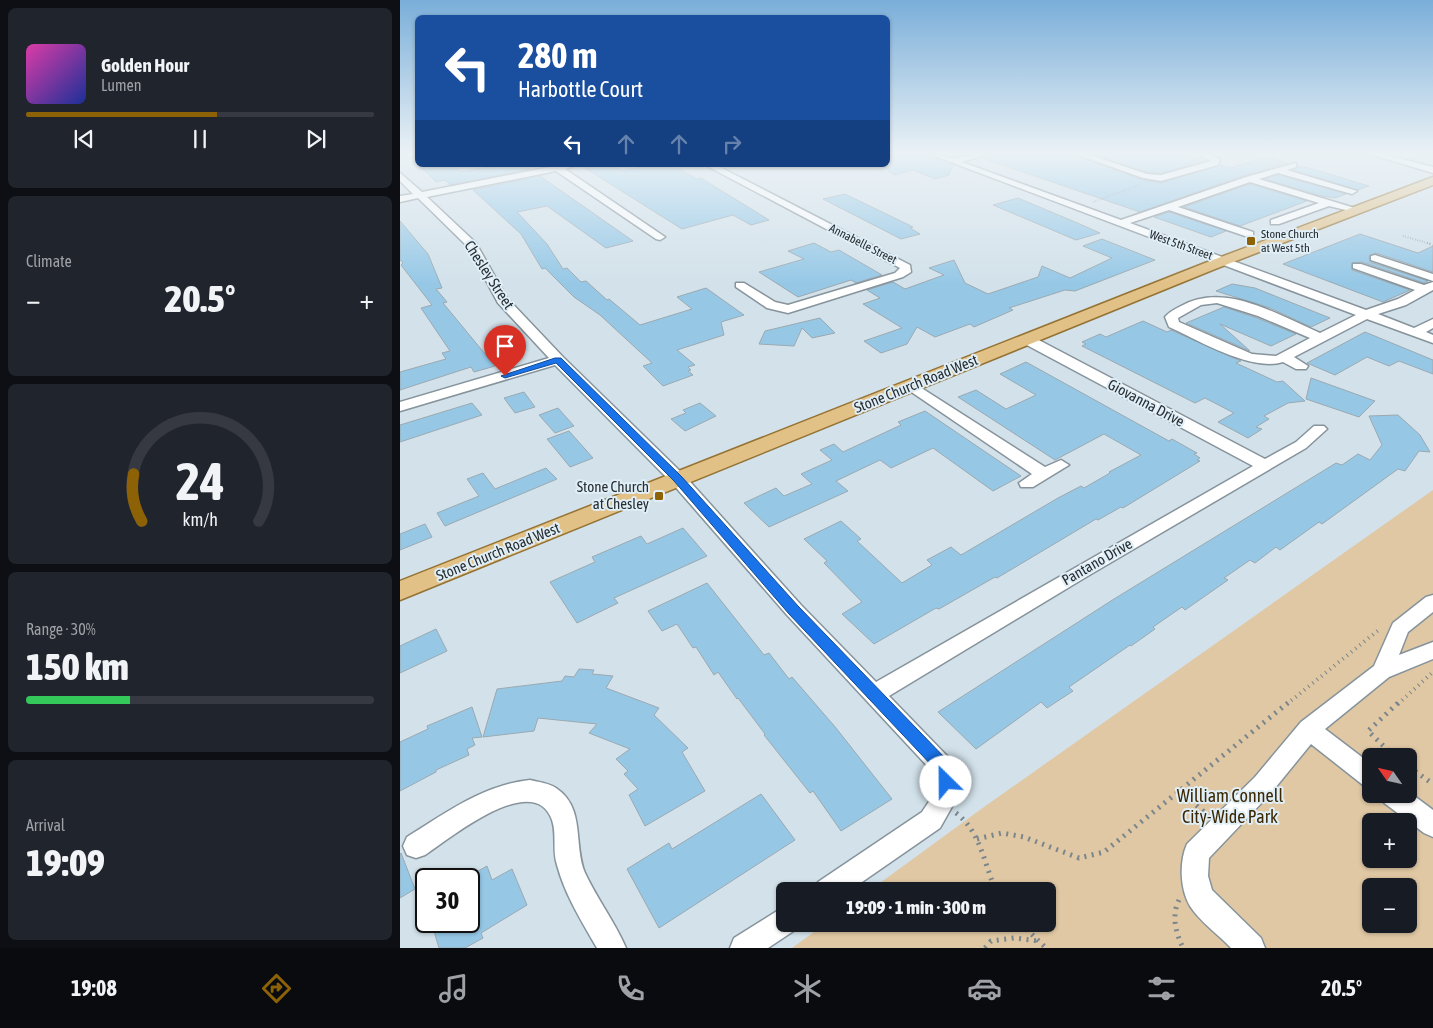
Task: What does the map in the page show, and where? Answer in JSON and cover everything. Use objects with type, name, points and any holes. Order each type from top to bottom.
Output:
[{"type":"main road","name":"Stone Church Road West","points":[[400,591],[1225,261],[1393,196]]},
{"type":"street","name":"Chesley Street","points":[[422,196],[472,244],[502,300],[558,360],[678,479],[794,610],[942,766],[946,796],[931,820],[840,882]]},
{"type":"street","points":[[599,196],[660,237]]},
{"type":"street","name":"Annabelle Street","points":[[740,285],[771,305],[781,309],[791,309],[899,276],[905,272],[906,268],[769,196]]},
{"type":"street","name":"West 5th Street","points":[[1048,196],[1433,339]]},
{"type":"street","points":[[1121,223],[1200,196]]},
{"type":"street","points":[[1306,196],[1355,211]]},
{"type":"street","points":[[1275,222],[1329,203]]},
{"type":"street","points":[[1169,207],[1249,234]]},
{"type":"street","points":[[1375,258],[1433,278]]},
{"type":"street","points":[[1357,266],[1429,287]]},
{"type":"street","points":[[1320,338],[1233,302],[1218,299],[1206,300],[1171,317],[1173,324],[1250,358],[1271,360],[1283,358],[1366,314],[1402,302],[1429,287]]},
{"type":"street","points":[[1416,332],[1433,323]]},
{"type":"street","name":"Giovanna Drive","points":[[1028,340],[1264,465]]},
{"type":"street","points":[[1283,358],[1301,366]]},
{"type":"street","points":[[400,407],[558,360]]},
{"type":"street","points":[[912,386],[1044,474]]},
{"type":"street","name":"Pantano Drive","points":[[874,694],[1070,577],[1307,441],[1319,429]]},
{"type":"street","points":[[1027,483],[1061,465]]},
{"type":"street","points":[[1382,671],[1400,628],[1433,602]]},
{"type":"street","points":[[1251,948],[1200,897],[1195,876],[1196,853],[1263,785],[1309,729],[1382,671],[1433,650]]},
{"type":"street","points":[[1309,729],[1362,771]]},
{"type":"street","points":[[416,846],[480,804],[494,797],[519,791],[549,797],[562,812],[565,823],[566,854],[571,871],[612,948]]},
{"type":"street","points":[[1404,803],[1433,826]]},
{"type":"street","points":[[744,948],[776,926]]},
{"type":"path","points":[[1080,208],[1106,196]]},
{"type":"path","points":[[1403,236],[1433,245]]},
{"type":"path","points":[[976,839],[1002,833],[1024,837],[1079,858],[1104,852],[1384,626]]},
{"type":"path","points":[[1386,748],[1368,730],[1433,672]]},
{"type":"path","points":[[1418,773],[1433,784]]},
{"type":"path","points":[[1179,791],[1222,827]]},
{"type":"path","points":[[940,804],[960,816],[974,832],[992,882]]},
{"type":"path","points":[[1183,948],[1176,934],[1176,904],[1195,876]]},
{"type":"path","points":[[1029,932],[1046,948]]},
{"type":"path","points":[[985,948],[991,941],[1014,938],[1039,942]]},
{"type":"green space","name":"William Connell City-Wide Park","points":[[1433,490],[1433,948],[792,948],[814,932],[1056,932],[1056,882],[881,882],[984,807]]},
{"type":"building","points":[[480,196],[569,196],[633,241],[606,248],[547,206],[517,212],[547,244],[563,269],[567,268],[581,282],[586,281],[640,325],[692,309],[677,297],[706,288],[744,315],[721,322],[724,335],[677,350],[695,365],[688,367],[691,370],[688,371],[693,375],[663,386],[643,366],[652,363],[600,315],[574,297],[545,268],[542,269],[521,234]]},
{"type":"building","points":[[630,196],[731,196],[769,220],[751,225],[733,215],[682,229]]},
{"type":"building","points":[[850,196],[913,227],[910,228],[920,234],[901,239],[823,199]]},
{"type":"building","points":[[1094,196],[1185,196],[1140,212]]},
{"type":"building","points":[[1215,196],[1291,196],[1307,201],[1240,226],[1184,207]]},
{"type":"building","points":[[1018,198],[1100,233],[1076,240],[993,205]]},
{"type":"building","points":[[1169,212],[1226,231],[1211,237],[1154,217]]},
{"type":"building","points":[[400,221],[428,254],[442,288],[436,289],[447,302],[443,303],[495,366],[474,372],[471,367],[400,390],[400,372],[446,359],[442,353],[450,351],[421,308],[432,305],[401,265],[403,263],[400,260]]},
{"type":"building","points":[[1360,234],[1418,253],[1433,246],[1433,272],[1376,253],[1369,256],[1370,262],[1428,281],[1424,283],[1362,262],[1352,263],[1352,270],[1410,290],[1383,302],[1283,264]]},
{"type":"building","points":[[1102,239],[1155,260],[1075,291],[1065,290],[1009,308],[1013,310],[974,327],[970,324],[935,337],[917,327],[907,344],[881,353],[864,341],[902,328],[863,304],[880,298],[867,290],[893,282],[905,289],[944,275],[929,268],[954,260],[965,283],[988,294],[1038,277],[1042,266],[1070,278],[1112,258],[1083,246]]},
{"type":"building","points":[[814,243],[831,252],[839,250],[882,275],[856,283],[851,280],[798,297],[759,272],[804,259],[788,251]]},
{"type":"building","points":[[1232,284],[1255,288],[1330,318],[1311,327],[1270,308],[1216,291]]},
{"type":"building","points":[[1224,307],[1296,334],[1271,346],[1220,324],[1250,351],[1186,323]]},
{"type":"building","points":[[820,318],[835,333],[812,338],[802,328],[794,346],[759,344],[765,331]]},
{"type":"building","points":[[1143,321],[1167,332],[1171,330],[1241,361],[1236,363],[1277,382],[1283,381],[1305,401],[1288,403],[1264,416],[1269,419],[1256,427],[1262,429],[1248,438],[1218,422],[1234,413],[1205,398],[1195,403],[1082,346],[1086,344],[1082,342],[1100,334],[1106,337]]},
{"type":"building","points":[[1365,332],[1433,360],[1433,374],[1399,361],[1389,366],[1367,357],[1335,375],[1307,363]]},
{"type":"building","points":[[1026,362],[1169,441],[1172,439],[1197,453],[1194,454],[1200,458],[1197,460],[1200,461],[1123,508],[1121,507],[1098,520],[1096,519],[997,578],[995,577],[939,609],[936,608],[874,644],[842,614],[862,602],[824,563],[827,561],[804,539],[841,521],[861,539],[857,541],[902,583],[932,565],[927,560],[951,547],[961,555],[1058,498],[1081,486],[1084,488],[1141,455],[1104,434],[1055,460],[958,397],[976,390],[1006,409],[1036,395],[1000,374]]},
{"type":"building","points":[[1311,378],[1375,401],[1359,417],[1306,399]]},
{"type":"building","points":[[524,392],[535,407],[515,413],[504,398]]},
{"type":"building","points":[[472,403],[482,415],[400,442],[400,425]]},
{"type":"building","points":[[700,403],[716,416],[685,431],[671,419],[686,413],[683,410]]},
{"type":"building","points":[[558,408],[574,426],[555,433],[539,415]]},
{"type":"building","points":[[925,411],[1021,476],[993,491],[933,448],[891,468],[880,460],[836,481],[848,491],[769,527],[744,503],[776,488],[784,496],[812,484],[801,474],[832,460],[820,450],[834,444],[843,452],[901,425],[898,422]]},
{"type":"building","points":[[1398,415],[1420,435],[1430,452],[1419,451],[1405,471],[1398,469],[1322,524],[1319,522],[1280,550],[1276,547],[1255,563],[1250,560],[1224,578],[1228,580],[1185,610],[1182,607],[1153,627],[1155,629],[1131,646],[1069,687],[1073,691],[1047,708],[1041,702],[976,749],[938,712],[1114,599],[1336,463],[1342,465],[1358,454],[1370,460],[1382,445],[1369,416]]},
{"type":"building","points":[[569,431],[593,458],[570,467],[547,439]]},
{"type":"building","points":[[546,468],[557,479],[445,526],[437,513],[479,496],[467,479],[483,473],[495,489]]},
{"type":"building","points":[[425,524],[432,537],[400,550],[400,534]]},
{"type":"building","points":[[683,528],[707,556],[614,598],[618,603],[577,623],[550,582],[595,562],[592,557],[641,536],[647,544]]},
{"type":"building","points":[[707,583],[764,655],[769,653],[789,679],[792,677],[836,728],[892,799],[841,831],[813,791],[810,793],[764,735],[718,672],[714,675],[696,647],[693,648],[677,624],[662,631],[648,611]]},
{"type":"building","points":[[436,629],[447,651],[400,673],[400,646]]},
{"type":"building","points":[[579,669],[594,670],[592,674],[613,676],[606,688],[659,708],[654,715],[688,748],[682,752],[705,791],[645,826],[629,795],[638,789],[624,774],[628,771],[616,759],[630,749],[589,733],[597,724],[538,718],[534,731],[483,737],[497,689],[562,681],[565,676],[574,677]]},
{"type":"building","points":[[472,707],[482,737],[472,738],[475,745],[467,749],[469,755],[436,770],[436,772],[400,791],[400,742],[428,729],[427,726]]},
{"type":"building","points":[[761,794],[795,840],[659,928],[627,869],[669,843],[672,849]]},
{"type":"building","points":[[400,854],[415,889],[400,898]]},
{"type":"building","points":[[487,866],[492,880],[512,869],[527,905],[481,933],[483,938],[465,948],[439,948],[435,933],[480,933],[480,870]]},
{"type":"place","name":"Stone Church at West 5th","points":[[1251,241]]},
{"type":"place","name":"Stone Church at Chesley","points":[[659,496]]},
{"type":"route","points":[[505,376],[558,360],[678,479],[794,610],[942,766],[946,782]]}]
